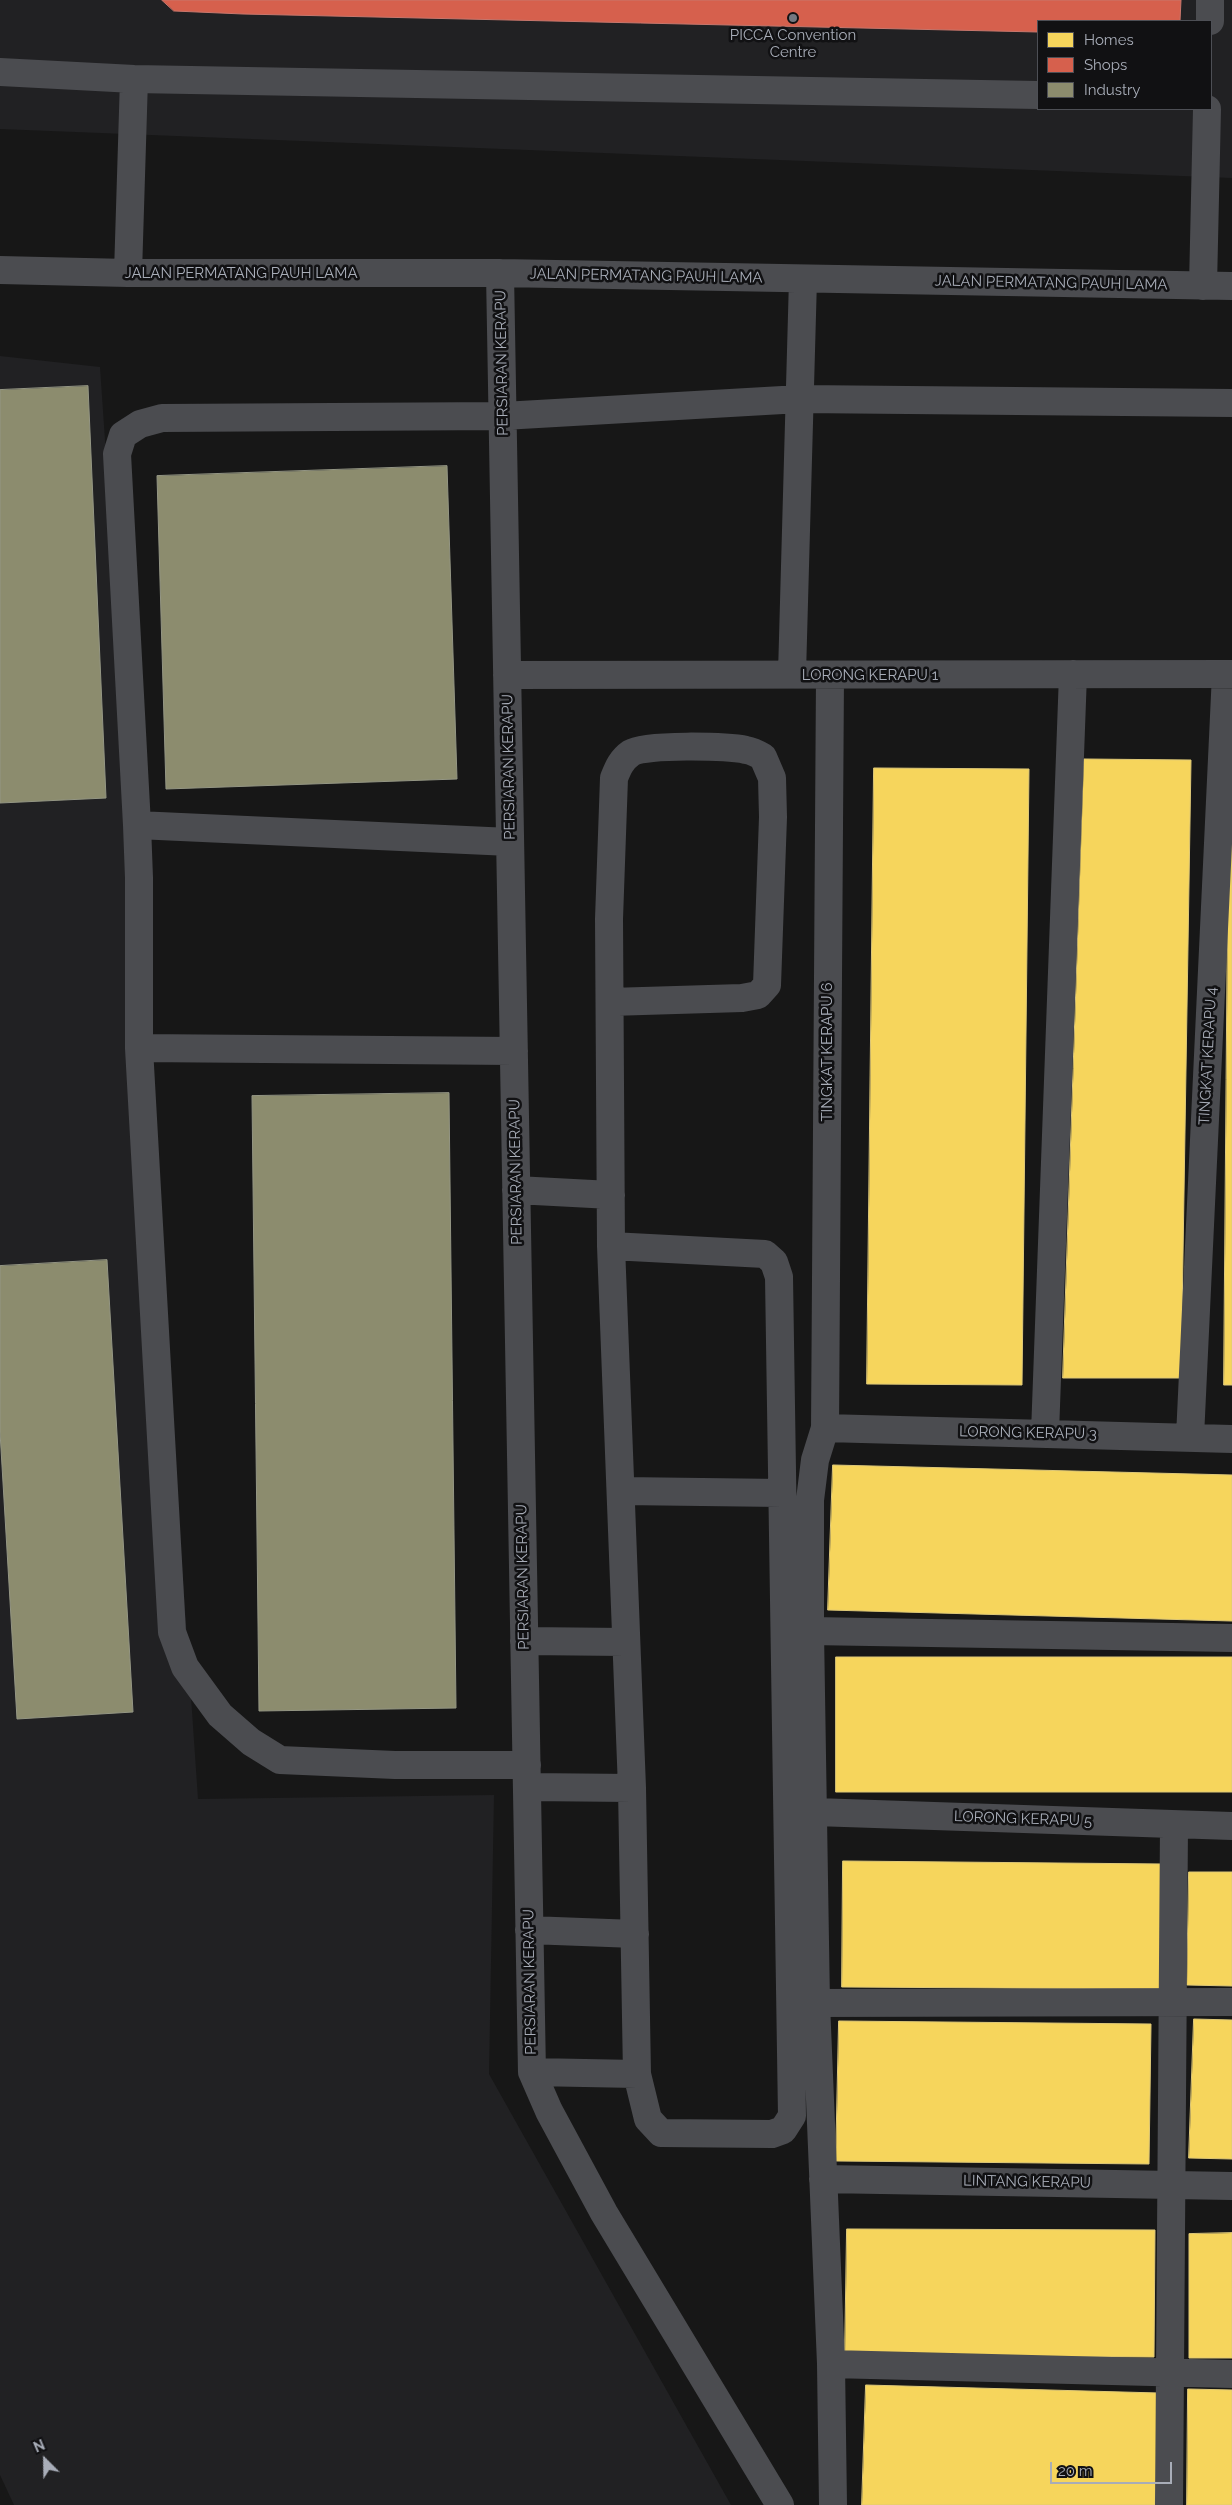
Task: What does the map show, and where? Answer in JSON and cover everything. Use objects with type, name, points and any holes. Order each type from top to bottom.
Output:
[{"type":"street","points":[[1210,0],[1210,20]]},
{"type":"street","points":[[0,72],[134,79],[1037,95]]},
{"type":"street","points":[[128,273],[134,79]]},
{"type":"street","points":[[1203,286],[1207,110]]},
{"type":"street","name":"JALAN PERMATANG PAUH LAMA","points":[[0,270],[128,273],[500,273],[1232,286]]},
{"type":"street","name":"PERSIARAN KERAPU","points":[[500,273],[532,2072]]},
{"type":"street","points":[[792,674],[803,278]]},
{"type":"street","points":[[632,1788],[527,1776],[395,1765],[280,1760],[251,1742],[220,1715],[185,1667],[172,1632],[139,1048],[139,878],[117,454],[123,435],[140,424],[162,418],[503,416],[800,399],[1232,403]]},
{"type":"street","points":[[1045,1433],[1073,674]]},
{"type":"street","name":"LORONG KERAPU 1","points":[[507,675],[1229,674]]},
{"type":"street","name":"TINGKAT KERAPU 4","points":[[1190,1437],[1229,674]]},
{"type":"street","name":"TINGKAT KERAPU 6","points":[[830,676],[825,1428],[815,1460],[810,1500],[810,1631],[815,1812],[816,2003],[831,2364],[833,2505]]},
{"type":"street","points":[[610,1002],[742,998],[758,995],[767,985],[773,817],[772,778],[764,757],[747,750],[711,747],[647,749],[632,752],[621,761],[614,778],[608,919],[611,1246],[622,1491],[625,1642],[632,1788],[637,2074],[648,2119],[661,2134],[772,2134],[783,2130],[792,2116],[782,1493],[784,1470],[779,1277],[774,1262],[765,1254],[611,1246]]},
{"type":"street","points":[[137,825],[510,842]]},
{"type":"street","points":[[139,1048],[514,1051]]},
{"type":"street","points":[[516,1190],[611,1195]]},
{"type":"street","name":"LORONG KERAPU 3","points":[[825,1428],[1232,1439]]},
{"type":"street","points":[[622,1491],[782,1493]]},
{"type":"street","points":[[810,1631],[1232,1638]]},
{"type":"street","points":[[524,1641],[625,1642]]},
{"type":"street","name":"LORONG KERAPU 5","points":[[815,1812],[1232,1826]]},
{"type":"street","points":[[1169,2505],[1174,1825]]},
{"type":"street","points":[[530,1930],[635,1934]]},
{"type":"street","points":[[816,2003],[1232,2002]]},
{"type":"street","points":[[637,2074],[532,2072],[549,2111],[604,2213],[780,2505]]},
{"type":"street","name":"LINTANG KERAPU","points":[[823,2179],[1232,2186]]},
{"type":"street","points":[[831,2364],[1232,2374]]},
{"type":"shaded area","points":[[0,0],[1232,0],[1232,178],[0,129]]},
{"type":"shaded area","points":[[0,356],[100,367],[198,1799],[494,1795],[489,2074],[731,2505],[14,2505],[0,2475]]},
{"type":"building: Homes","points":[[1084,759],[1191,760],[1181,1378],[1063,1378]]},
{"type":"building: Homes","points":[[874,768],[1029,769],[1022,1385],[867,1384]]},
{"type":"building: Homes","points":[[1229,774],[1232,774],[1232,1385],[1224,1385]]},
{"type":"building: Homes","points":[[833,1465],[1232,1475],[1232,1621],[828,1610]]},
{"type":"building: Homes","points":[[836,1657],[1232,1657],[1232,1792],[836,1792]]},
{"type":"building: Homes","points":[[843,1861],[1163,1864],[1162,1989],[842,1987]]},
{"type":"building: Homes","points":[[1189,1872],[1232,1872],[1232,1986],[1187,1985]]},
{"type":"building: Homes","points":[[1194,2019],[1232,2020],[1232,2159],[1189,2158]]},
{"type":"building: Homes","points":[[839,2021],[1151,2024],[1149,2164],[836,2161]]},
{"type":"building: Homes","points":[[847,2229],[1155,2230],[1154,2357],[845,2356]]},
{"type":"building: Homes","points":[[1232,2233],[1232,2358],[1189,2358],[1189,2234]]},
{"type":"building: Homes","points":[[866,2385],[1159,2393],[1155,2505],[862,2505]]},
{"type":"building: Homes","points":[[1188,2389],[1232,2390],[1232,2505],[1187,2505]]},
{"type":"building: Shops","name":"PICCA Convention Centre","points":[[162,0],[1181,0],[1180,20],[1037,20],[1037,32],[174,11]]},
{"type":"building: Industry","points":[[88,386],[106,798],[0,803],[0,390]]},
{"type":"building: Industry","points":[[447,466],[457,779],[166,789],[157,476]]},
{"type":"building: Industry","points":[[449,1093],[456,1708],[259,1711],[252,1096]]},
{"type":"building: Industry","points":[[107,1260],[133,1712],[17,1719],[0,1432],[0,1266]]},
{"type":"place","name":"PICCA Convention Centre","points":[[793,18]]}]
